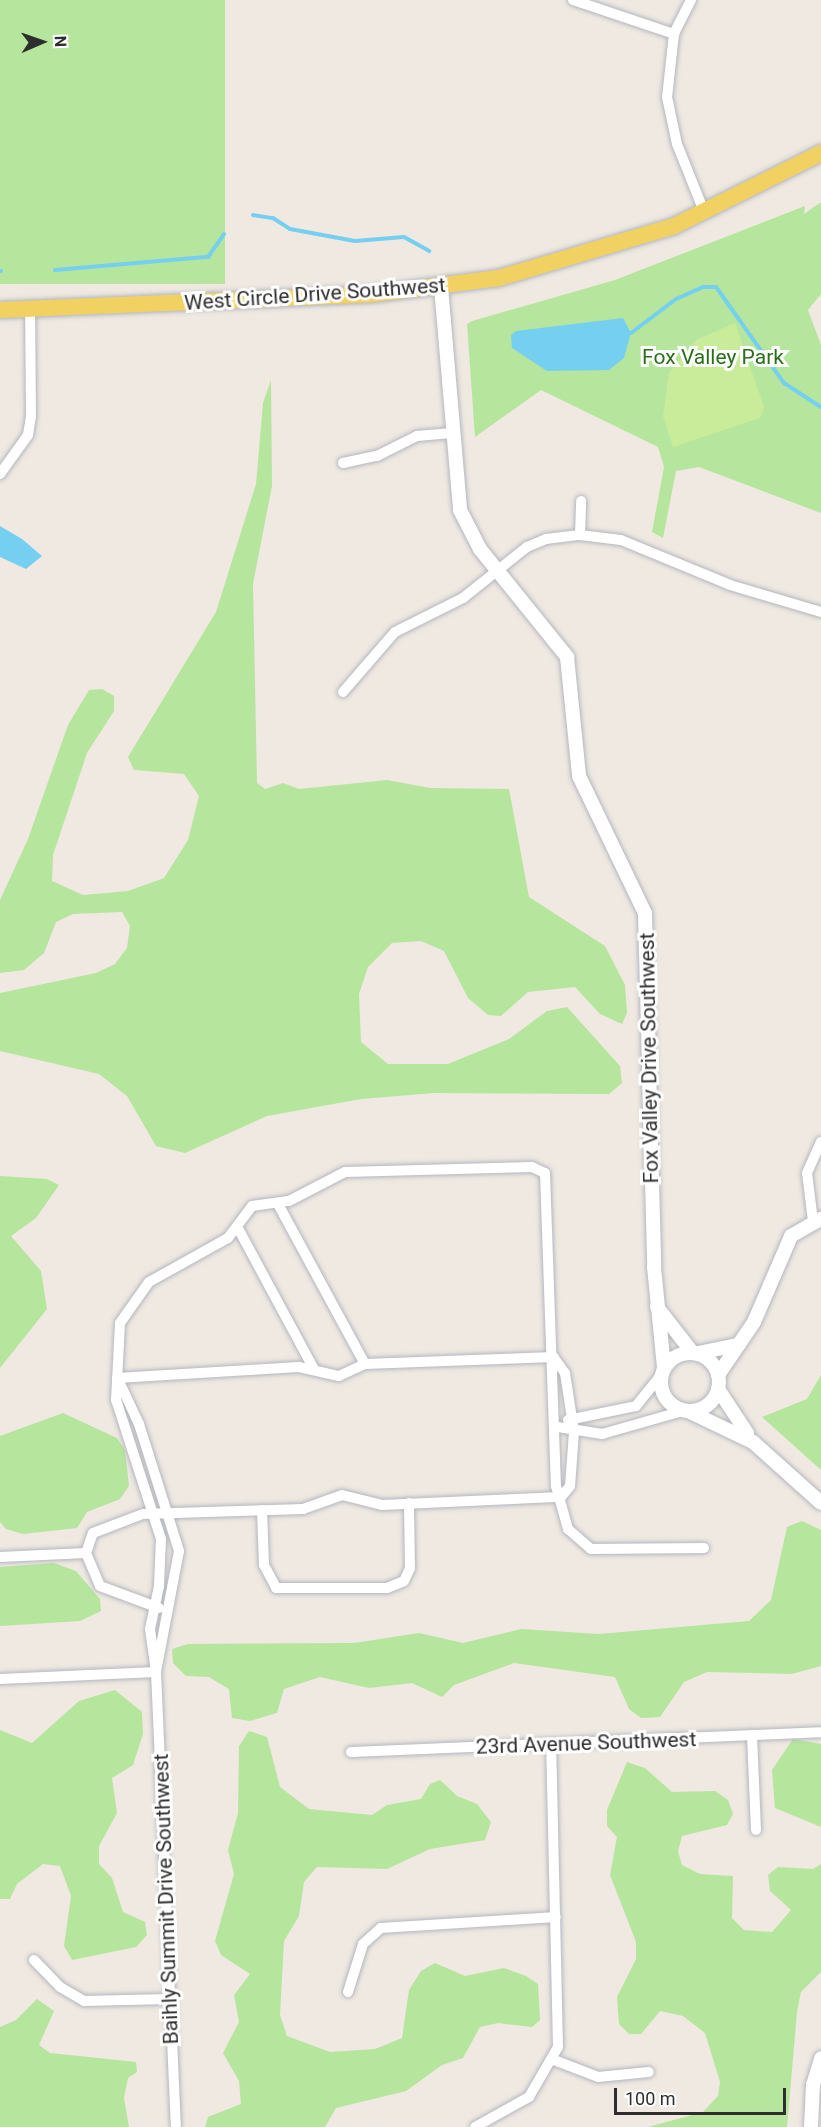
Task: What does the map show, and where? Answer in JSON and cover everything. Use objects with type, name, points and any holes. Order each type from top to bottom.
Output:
[{"type":"main road","name":"West Circle Drive Southwest","points":[[0,310],[441,287],[560,263],[705,214],[821,153]]},
{"type":"street","points":[[573,0],[674,34]]},
{"type":"street","points":[[691,0],[674,34],[667,69],[669,112],[705,214]]},
{"type":"street","name":"Fox Valley Drive Southwest","points":[[441,287],[452,433],[465,523],[500,572],[567,657],[579,776],[645,913],[657,1306],[662,1371]]},
{"type":"street","points":[[0,474],[28,435],[31,417],[30,308]]},
{"type":"street","points":[[343,463],[377,456],[417,436],[452,433]]},
{"type":"street","points":[[580,535],[581,501]]},
{"type":"street","points":[[344,692],[395,632],[453,604],[500,572],[534,543],[580,535],[621,540],[730,585],[821,612]]},
{"type":"street","points":[[558,1426],[574,1432],[602,1434],[708,1405],[738,1345],[758,1314],[791,1236],[817,1220],[807,1173],[821,1142]]},
{"type":"street","points":[[156,1672],[150,1653],[154,1608],[162,1567],[156,1513],[121,1418],[116,1333],[136,1294],[162,1273],[239,1230],[252,1206],[278,1204],[354,1170],[541,1169],[547,1182],[558,1426],[556,1486],[561,1497],[568,1529],[591,1549],[704,1548]]},
{"type":"street","points":[[278,1204],[365,1364]]},
{"type":"street","points":[[239,1230],[314,1369]]},
{"type":"street","points":[[657,1306],[718,1382],[753,1442]]},
{"type":"street","points":[[558,1426],[573,1417],[600,1418],[636,1406],[676,1356],[738,1345]]},
{"type":"street","points":[[117,1378],[314,1369],[339,1376],[365,1364],[554,1357]]},
{"type":"street","points":[[169,1607],[154,1608],[100,1586],[86,1553],[93,1533],[104,1525],[156,1513],[303,1509],[342,1495],[382,1504],[561,1497],[570,1486],[574,1432],[565,1373],[554,1357]]},
{"type":"street","points":[[662,1371],[662,1394],[686,1411],[753,1442],[821,1503]]},
{"type":"street","points":[[117,1378],[170,1513],[179,1571],[156,1672]]},
{"type":"street","points":[[262,1510],[264,1565],[276,1588],[387,1588],[404,1581],[410,1568],[409,1503]]},
{"type":"street","points":[[0,1557],[86,1553]]},
{"type":"street","points":[[0,1679],[156,1672]]},
{"type":"street","name":"Baihly Summit Drive Southwest","points":[[156,1672],[176,2127]]},
{"type":"street","name":"23rd Avenue Southwest","points":[[351,1752],[821,1732]]},
{"type":"street","points":[[752,1736],[756,1830]]},
{"type":"street","points":[[475,2127],[529,2097],[554,2060],[560,2019],[551,1745]]},
{"type":"street","points":[[348,1992],[363,1944],[381,1928],[556,1917]]},
{"type":"street","points":[[34,1960],[60,1987],[84,2001],[169,1999]]},
{"type":"street","points":[[811,2127],[813,2085],[821,2058]]},
{"type":"street","points":[[554,2060],[598,2077],[649,2072]]},
{"type":"green space","points":[[0,0],[225,0],[225,284],[0,284]]},
{"type":"green space","name":"Fox Valley Park","points":[[821,202],[821,294],[808,310],[821,345],[821,513],[699,467],[676,471],[663,538],[652,532],[664,467],[658,447],[541,390],[475,437],[467,324],[615,280],[805,206],[804,214]]},
{"type":"green space","points":[[735,323],[764,407],[760,418],[673,447],[663,416],[669,373],[696,340]]},
{"type":"green space","points":[[271,380],[272,486],[253,584],[257,783],[265,789],[283,783],[299,789],[387,780],[430,788],[509,789],[529,897],[605,946],[625,985],[627,1013],[622,1024],[600,1014],[575,987],[528,992],[501,1016],[488,1015],[468,998],[444,951],[421,941],[392,943],[368,967],[359,994],[361,1042],[388,1064],[448,1064],[509,1039],[547,1011],[567,1007],[620,1066],[622,1083],[609,1094],[434,1093],[361,1099],[267,1116],[185,1153],[156,1146],[127,1096],[99,1074],[0,1051],[0,993],[96,973],[115,964],[127,948],[130,926],[122,912],[73,914],[56,922],[44,953],[24,970],[0,973],[0,900],[28,839],[68,725],[89,690],[102,689],[114,696],[114,711],[87,753],[53,855],[52,881],[83,895],[128,891],[164,878],[188,840],[199,796],[184,774],[134,770],[128,757],[216,612],[256,484],[263,403]]},
{"type":"green space","points":[[0,1176],[47,1179],[59,1185],[36,1218],[11,1236],[41,1271],[47,1309],[0,1368]]},
{"type":"green space","points":[[821,1375],[821,1470],[762,1417],[807,1399]]},
{"type":"green space","points":[[63,1413],[117,1438],[125,1450],[129,1486],[120,1499],[87,1512],[77,1528],[23,1534],[6,1529],[0,1522],[0,1436]]},
{"type":"green space","points":[[802,1521],[821,1530],[821,1666],[792,1674],[707,1672],[684,1682],[660,1717],[641,1718],[629,1709],[615,1677],[514,1663],[454,1685],[442,1697],[412,1683],[369,1688],[320,1677],[284,1689],[277,1713],[250,1721],[232,1718],[229,1689],[209,1677],[186,1676],[173,1663],[172,1649],[188,1644],[354,1643],[419,1633],[463,1643],[521,1629],[599,1634],[749,1621],[771,1600],[787,1527]]},
{"type":"green space","points":[[54,1563],[76,1571],[100,1599],[101,1611],[80,1621],[0,1626],[0,1567]]},
{"type":"green space","points":[[115,1690],[142,1712],[143,1734],[133,1765],[112,1778],[117,1813],[99,1846],[99,1864],[112,1878],[123,1912],[145,1922],[147,1935],[136,1947],[72,1960],[64,1946],[71,1896],[60,1866],[43,1864],[17,1884],[10,1899],[0,1899],[0,1730],[32,1743],[79,1701]]},
{"type":"green space","points":[[249,1731],[267,1737],[280,1787],[309,1809],[372,1815],[387,1805],[421,1799],[430,1784],[440,1780],[457,1796],[477,1804],[491,1822],[485,1840],[430,1849],[387,1869],[317,1867],[304,1882],[299,1916],[284,1941],[280,2015],[287,2036],[330,2052],[375,2049],[402,2038],[409,1990],[421,1971],[435,1963],[465,1976],[504,1968],[526,1976],[538,1984],[540,2020],[532,2027],[498,2023],[480,2027],[463,2058],[442,2065],[406,2091],[336,2108],[325,2127],[205,2127],[208,2117],[241,2104],[239,2081],[223,2053],[239,2022],[234,1995],[250,1974],[221,1955],[215,1941],[234,1874],[228,1850],[238,1813],[239,1746]]},
{"type":"green space","points":[[793,1739],[821,1744],[821,1827],[775,1808],[772,1770]]},
{"type":"green space","points":[[627,1762],[645,1768],[672,1792],[715,1791],[728,1800],[733,1814],[727,1825],[682,1836],[678,1851],[682,1865],[700,1874],[733,1876],[732,1918],[744,1930],[772,1932],[791,1910],[770,1891],[768,1875],[778,1867],[813,1869],[821,1864],[821,1972],[801,1992],[797,2012],[787,2127],[648,2127],[703,2112],[718,2096],[720,2082],[705,2033],[683,2016],[660,2011],[641,2034],[629,2034],[619,2024],[617,1997],[636,1959],[636,1942],[610,1875],[617,1837],[607,1826],[607,1810]]},
{"type":"green space","points":[[37,1999],[54,2011],[39,2045],[50,2053],[136,2062],[137,2072],[128,2078],[124,2098],[129,2127],[0,2127],[0,2027],[16,2020]]},
{"type":"water","points":[[623,318],[631,333],[624,358],[609,370],[547,371],[512,348],[511,335],[516,331]]},
{"type":"water","points":[[0,526],[22,539],[42,556],[26,569],[0,557]]},
{"type":"waterway","points":[[253,215],[273,218],[290,229],[355,241],[404,237],[429,251]]},
{"type":"waterway","points":[[55,270],[208,257],[224,234]]},
{"type":"waterway","points":[[631,333],[676,299],[703,287],[716,287],[784,383],[821,407]]}]
